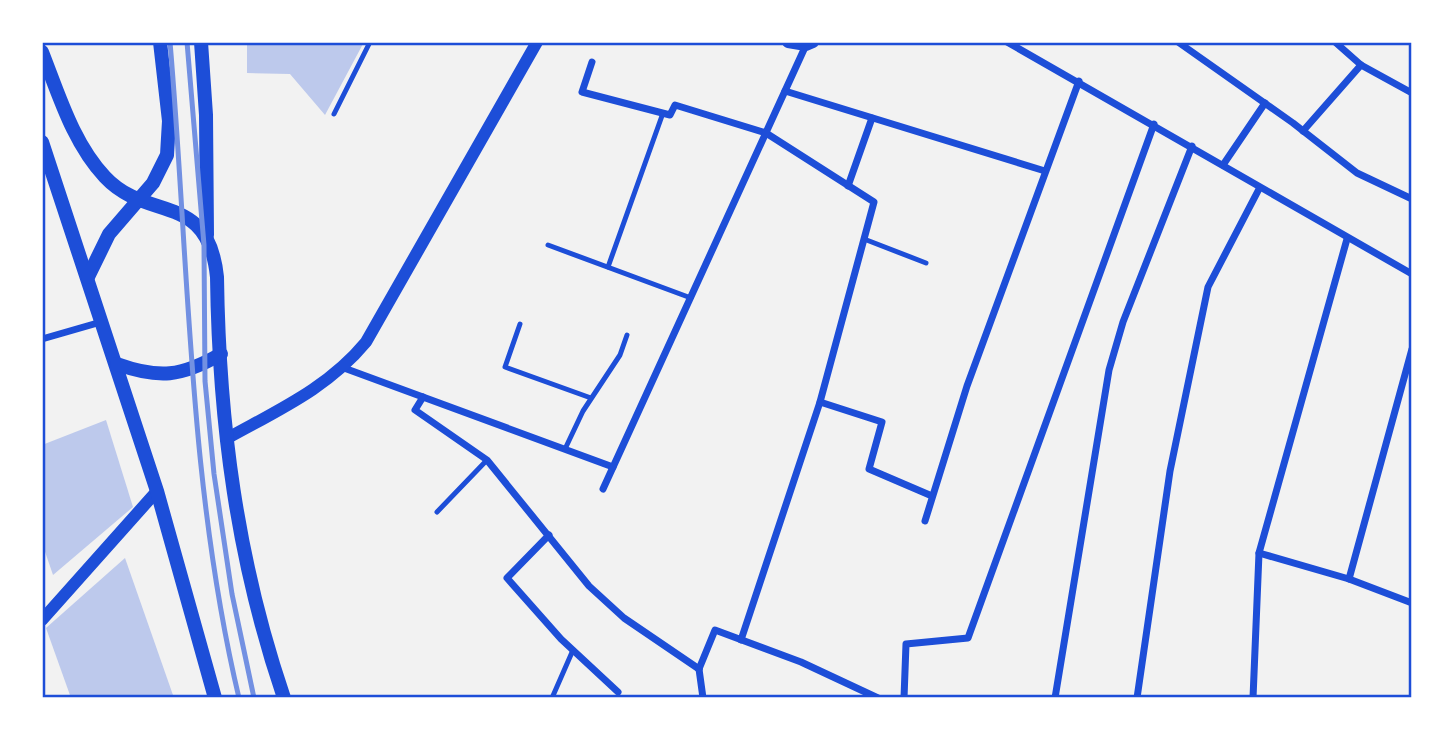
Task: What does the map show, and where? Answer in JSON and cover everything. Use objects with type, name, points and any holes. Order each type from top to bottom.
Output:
[{"type":"main road","points":[[88,277],[109,234],[153,183],[167,155],[169,121],[160,42]]},
{"type":"main road","points":[[201,42],[206,115],[207,235],[215,257],[226,439],[236,516],[259,625],[284,698]]},
{"type":"main road","points":[[42,52],[66,115],[89,159],[107,180],[139,198],[178,213],[207,235]]},
{"type":"main road","points":[[42,142],[158,491],[215,698]]},
{"type":"main road","points":[[117,364],[142,373],[170,375],[197,369],[220,355]]},
{"type":"street","points":[[226,439],[304,396],[344,368],[388,307],[537,42]]},
{"type":"street","points":[[603,489],[785,91],[810,44],[788,42]]},
{"type":"street","points":[[1007,42],[1192,146],[1259,189],[1412,274]]},
{"type":"street","points":[[1178,42],[1265,103],[1357,173],[1412,199]]},
{"type":"street","points":[[1335,42],[1361,65],[1412,93]]},
{"type":"street","points":[[592,62],[582,92],[670,115],[675,104],[766,133],[874,202],[820,401],[741,640]]},
{"type":"street","points":[[1303,131],[1361,65]]},
{"type":"street","points":[[925,520],[967,386],[1079,81]]},
{"type":"street","points":[[785,91],[1045,172]]},
{"type":"street","points":[[1223,166],[1265,103]]},
{"type":"street","points":[[848,186],[872,118]]},
{"type":"street","points":[[904,698],[906,644],[968,638],[1154,124]]},
{"type":"street","points":[[1055,698],[1109,370],[1123,322],[1192,146]]},
{"type":"street","points":[[1137,698],[1170,471],[1208,287],[1259,189]]},
{"type":"street","points":[[1253,698],[1259,553],[1347,239]]},
{"type":"street","points":[[42,339],[101,322]]},
{"type":"street","points":[[1349,579],[1412,349]]},
{"type":"street","points":[[344,368],[613,467]]},
{"type":"street","points":[[423,397],[415,410],[486,460],[589,586],[624,618],[699,669]]},
{"type":"street","points":[[820,401],[882,422],[869,469],[932,496]]},
{"type":"street","points":[[43,617],[158,491]]},
{"type":"street","points":[[549,535],[507,578],[573,650],[618,692]]},
{"type":"street","points":[[1259,553],[1349,579],[1412,603]]},
{"type":"street","points":[[703,698],[699,669],[715,630],[878,698]]},
{"type":"lane","points":[[334,114],[370,42]]},
{"type":"lane","points":[[608,267],[663,113]]},
{"type":"lane","points":[[863,239],[926,262]]},
{"type":"lane","points":[[548,245],[691,298]]},
{"type":"lane","points":[[520,324],[505,367],[592,398]]},
{"type":"lane","points":[[565,449],[592,398],[620,355],[627,335]]},
{"type":"lane","points":[[437,512],[486,460]]},
{"type":"lane","points":[[552,698],[573,650]]},
{"type":"building","points":[[247,42],[364,42],[325,115],[290,74],[247,73]]},
{"type":"building","points":[[106,420],[133,507],[53,575],[42,543],[42,445]]},
{"type":"building","points":[[125,558],[174,698],[71,698],[46,628]]},
{"type":"railway","points":[[170,42],[200,454],[209,536],[239,698]]},
{"type":"railway","points":[[187,42],[204,245],[205,381],[214,474],[232,594],[254,698]]}]
